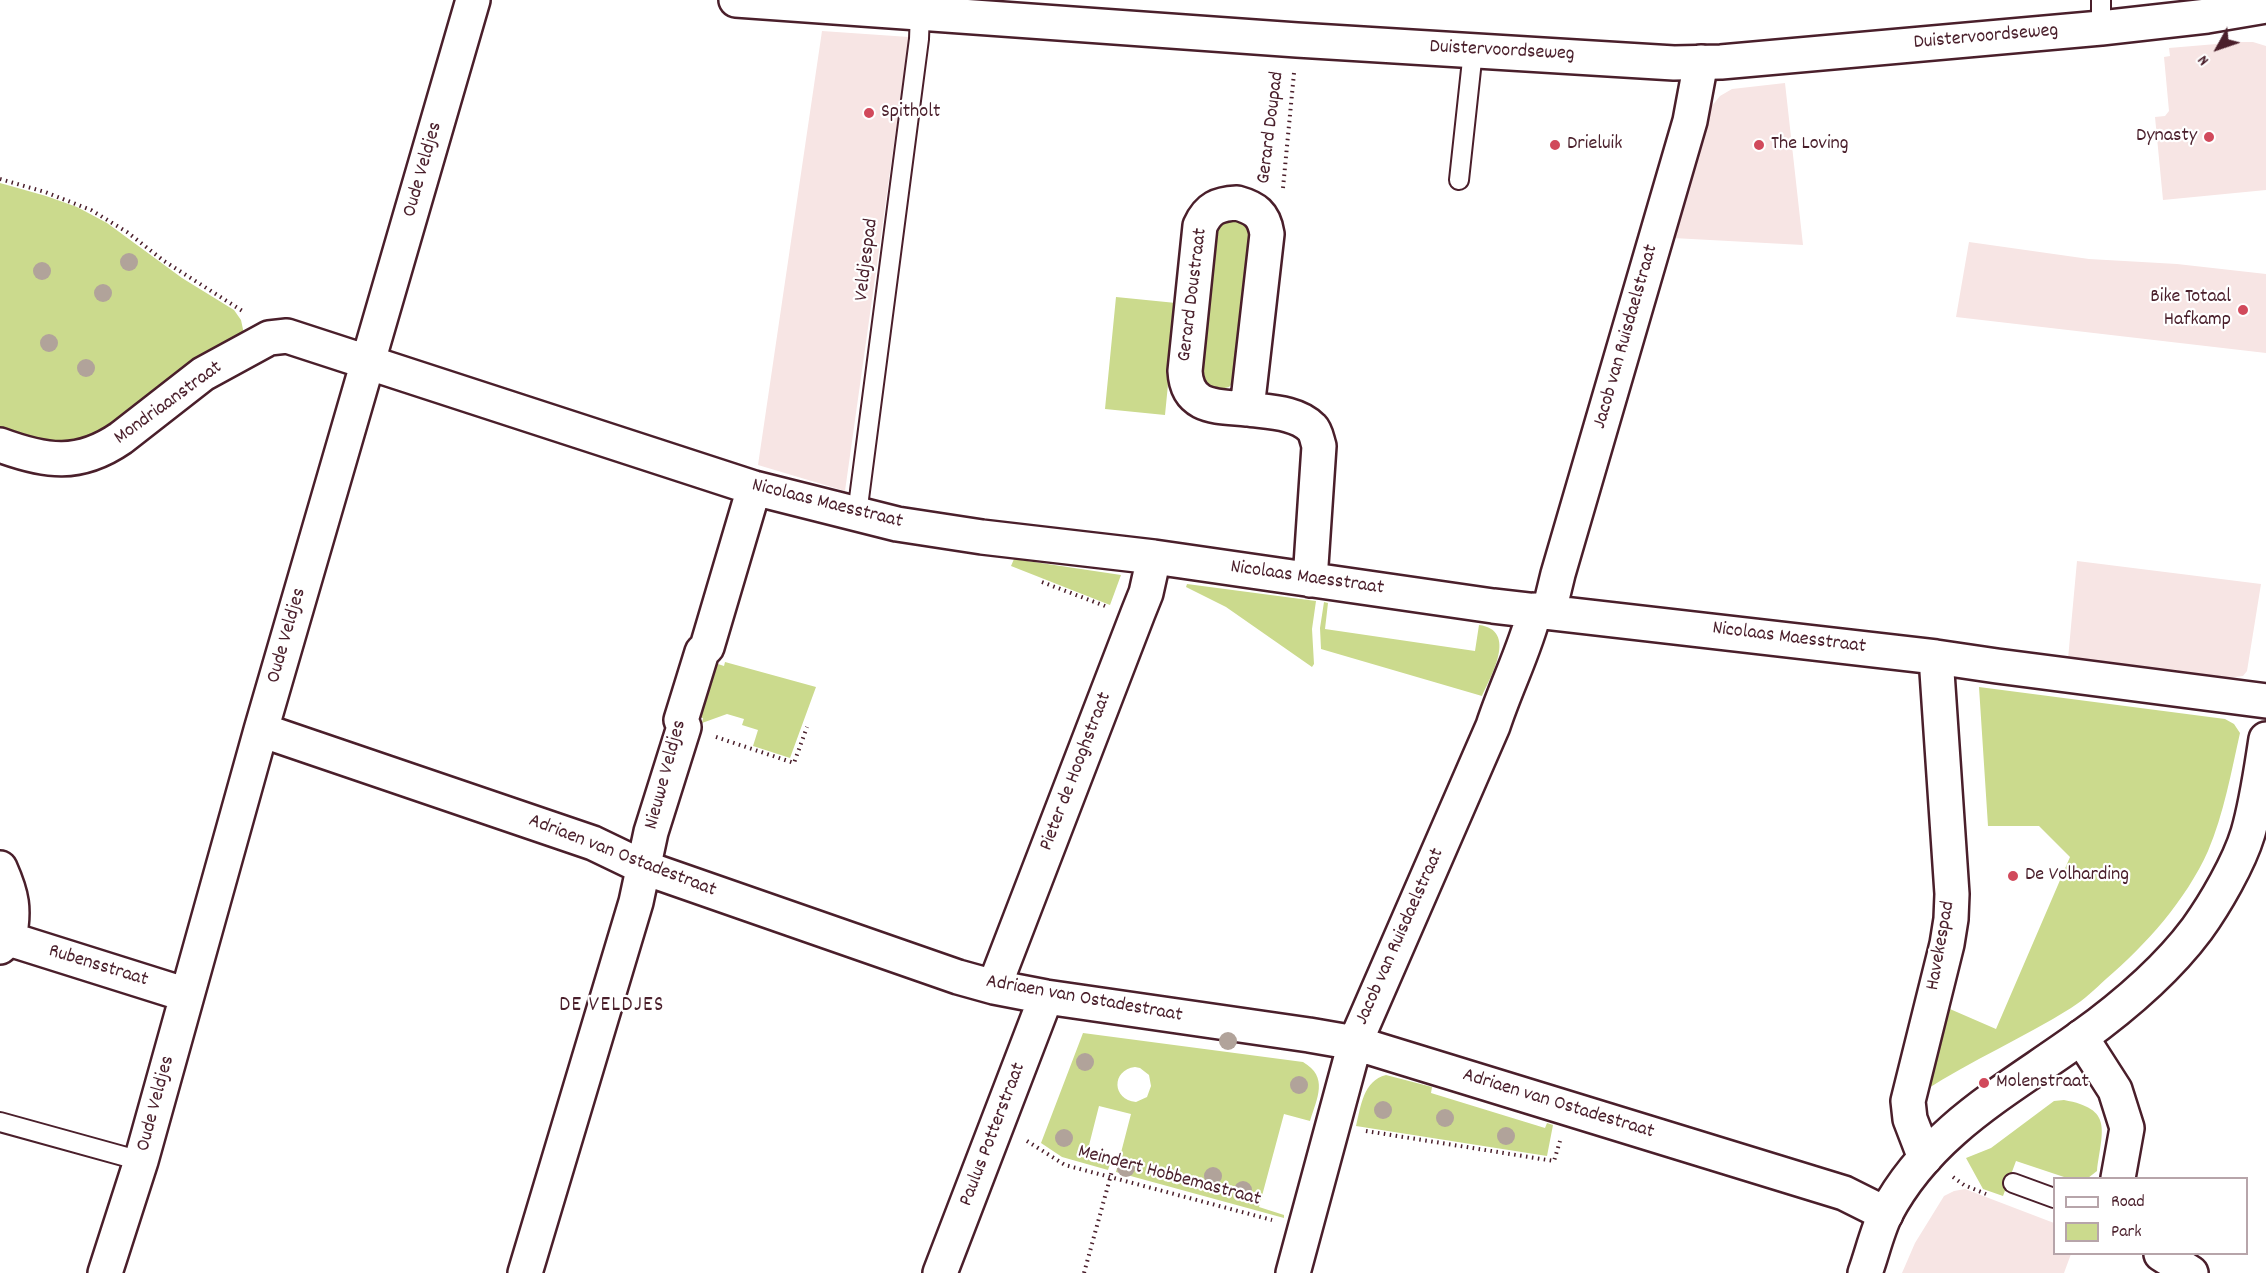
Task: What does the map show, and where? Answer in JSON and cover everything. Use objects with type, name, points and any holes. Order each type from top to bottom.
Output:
[{"type":"street","name":"Oude Veldjes","points":[[105,1273],[141,1161],[261,730],[473,0]]},
{"type":"street","name":"Duistervoordseweg","points":[[736,0],[920,12],[973,8],[1298,40],[1674,63],[1732,61],[2101,14],[2207,16],[2266,6]]},
{"type":"street","name":"Jacob van Ruisdaelstraat","points":[[1293,1273],[1334,1126],[1354,1043],[1493,726],[1529,633],[1558,574],[1690,121],[1701,62]]},
{"type":"street","name":"Gerard Doustraat","points":[[1259,212],[1237,203],[1224,204],[1213,207],[1200,226],[1185,382],[1191,394],[1200,402],[1212,406],[1287,415],[1302,420],[1314,429],[1319,446],[1310,580]]},
{"type":"street","points":[[1247,409],[1267,234],[1265,222],[1259,212]]},
{"type":"street","points":[[269,338],[286,336],[367,363]]},
{"type":"street","name":"Mondriaanstraat","points":[[0,445],[49,460],[78,458],[107,448],[203,374],[269,338]]},
{"type":"street","name":"Nicolaas Maesstraat","points":[[367,363],[754,488],[897,524],[982,537],[1154,556],[1493,606],[1936,657],[2266,701]]},
{"type":"street","name":"Nieuwe Veldjes","points":[[525,1273],[636,902],[651,832],[684,727],[681,720],[702,652],[707,647],[754,488]]},
{"type":"street","name":"Pieter de Hooghstraat","points":[[994,987],[1137,618],[1146,593],[1154,556]]},
{"type":"street","name":"Havekespad","points":[[1925,1158],[1910,1119],[1908,1101],[1947,944],[1952,894],[1936,657]]},
{"type":"street","name":"Adriaen van Ostadestraat","points":[[261,730],[593,843],[645,868],[958,977],[1046,997],[1354,1043],[1844,1193],[1886,1214]]},
{"type":"street","points":[[1865,1273],[1886,1214],[1925,1158],[1979,1107],[2081,1037],[2138,992],[2181,948],[2209,911],[2257,838],[2258,792],[2266,739]]},
{"type":"street","name":"Rubensstraat","points":[[0,868],[9,888],[14,916],[5,943],[187,994]]},
{"type":"street","name":"Paulus Potterstraat","points":[[940,1273],[1046,997]]},
{"type":"street","points":[[2081,1037],[2115,1090],[2127,1128],[2118,1177]]},
{"type":"street","points":[[2163,1255],[2191,1273]]},
{"type":"lane","name":"Veldjespad","points":[[857,514],[920,39],[920,12]]},
{"type":"lane","points":[[1459,180],[1473,51]]},
{"type":"lane","points":[[0,1122],[141,1161]]},
{"type":"lane","points":[[2013,1183],[2053,1197]]},
{"type":"path","name":"Gerard Doupad","points":[[1259,212],[1283,191],[1298,40]]},
{"type":"path","points":[[0,179],[45,192],[91,210],[127,232],[172,267],[252,318],[269,338]]},
{"type":"path","points":[[1039,581],[1137,618]]},
{"type":"path","points":[[684,727],[794,763],[807,727]]},
{"type":"path","points":[[1334,1126],[1554,1161],[1569,1108]]},
{"type":"path","name":"Meindert Hobbemastraat","points":[[998,1126],[1065,1165],[1305,1229]]},
{"type":"path","points":[[1084,1273],[1112,1171]]},
{"type":"shaded area","points":[[822,31],[909,37],[845,491],[758,465]]},
{"type":"shaded area","points":[[2253,42],[2266,46],[2266,190],[2163,200],[2155,117],[2165,116],[2169,111],[2164,57],[2170,56],[2169,48]]},
{"type":"shaded area","points":[[1785,83],[1803,245],[1673,238],[1711,107],[1720,96],[1732,89]]},
{"type":"shaded area","points":[[1969,242],[2089,259],[2177,264],[2266,274],[2266,353],[1956,317]]},
{"type":"shaded area","points":[[2077,561],[2261,584],[2247,671],[2243,676],[2228,678],[2068,659]]},
{"type":"shaded area","points":[[1965,1189],[2053,1223],[2053,1255],[2071,1255],[2064,1273],[1902,1273],[1915,1243],[1944,1196]]},
{"type":"green space","points":[[0,183],[77,207],[107,223],[182,278],[234,310],[241,320],[244,334],[125,422],[75,446],[0,434]]},
{"type":"green space","points":[[1228,216],[1246,221],[1251,233],[1233,383],[1229,387],[1217,390],[1206,385],[1200,373],[1215,229]]},
{"type":"green space","points":[[1116,297],[1176,303],[1165,415],[1105,409]]},
{"type":"green space","points":[[1014,559],[1121,575],[1110,605],[1011,566]]},
{"type":"green space","points":[[1187,584],[1316,601],[1312,629],[1314,664],[1312,667],[1226,607],[1186,587]]},
{"type":"green space","points":[[1324,602],[1328,603],[1325,629],[1475,651],[1479,625],[1491,629],[1497,635],[1498,655],[1482,696],[1321,649],[1320,628]]},
{"type":"green space","points":[[712,662],[724,666],[725,662],[816,687],[790,758],[753,746],[758,730],[742,725],[744,719],[727,714],[702,723],[703,718],[696,716]]},
{"type":"green space","points":[[1979,687],[2225,719],[2234,724],[2240,733],[2214,837],[2199,869],[2164,921],[2136,952],[2076,1005],[1924,1091],[1943,1006],[1996,1029],[2070,857],[2039,826],[1988,826]]},
{"type":"green space","points":[[1083,1033],[1303,1062],[1316,1074],[1318,1081],[1318,1096],[1310,1121],[1284,1114],[1259,1207],[1284,1215],[1284,1218],[1116,1172],[1131,1114],[1099,1106],[1086,1157],[1110,1164],[1108,1170],[1062,1157],[1041,1143]],"holes":[[[1140,1068],[1149,1075],[1151,1086],[1147,1097],[1136,1102],[1122,1096],[1118,1079],[1127,1069]]]},
{"type":"green space","points":[[1386,1075],[1432,1087],[1431,1093],[1545,1128],[1547,1123],[1553,1125],[1547,1156],[1356,1126],[1368,1088],[1378,1078]]},
{"type":"green space","points":[[2064,1100],[2080,1104],[2091,1109],[2098,1116],[2102,1133],[2097,1171],[2089,1177],[2064,1177],[2016,1161],[2003,1196],[1983,1189],[1966,1158],[1991,1148],[2054,1101]]},
{"type":"place","name":"Spitholt","points":[[869,113]]},
{"type":"place","name":"Dynasty","points":[[2209,137]]},
{"type":"place","name":"Drieluik","points":[[1555,145]]},
{"type":"place","name":"The Loving","points":[[1759,145]]},
{"type":"place","name":"Bike Totaal Hafkamp","points":[[2243,310]]},
{"type":"place","name":"De Volharding","points":[[2013,876]]},
{"type":"place","name":"Molenstraat","points":[[1984,1083]]},
{"type":"district","name":"DE VELDJES","points":[[612,1007]]}]
